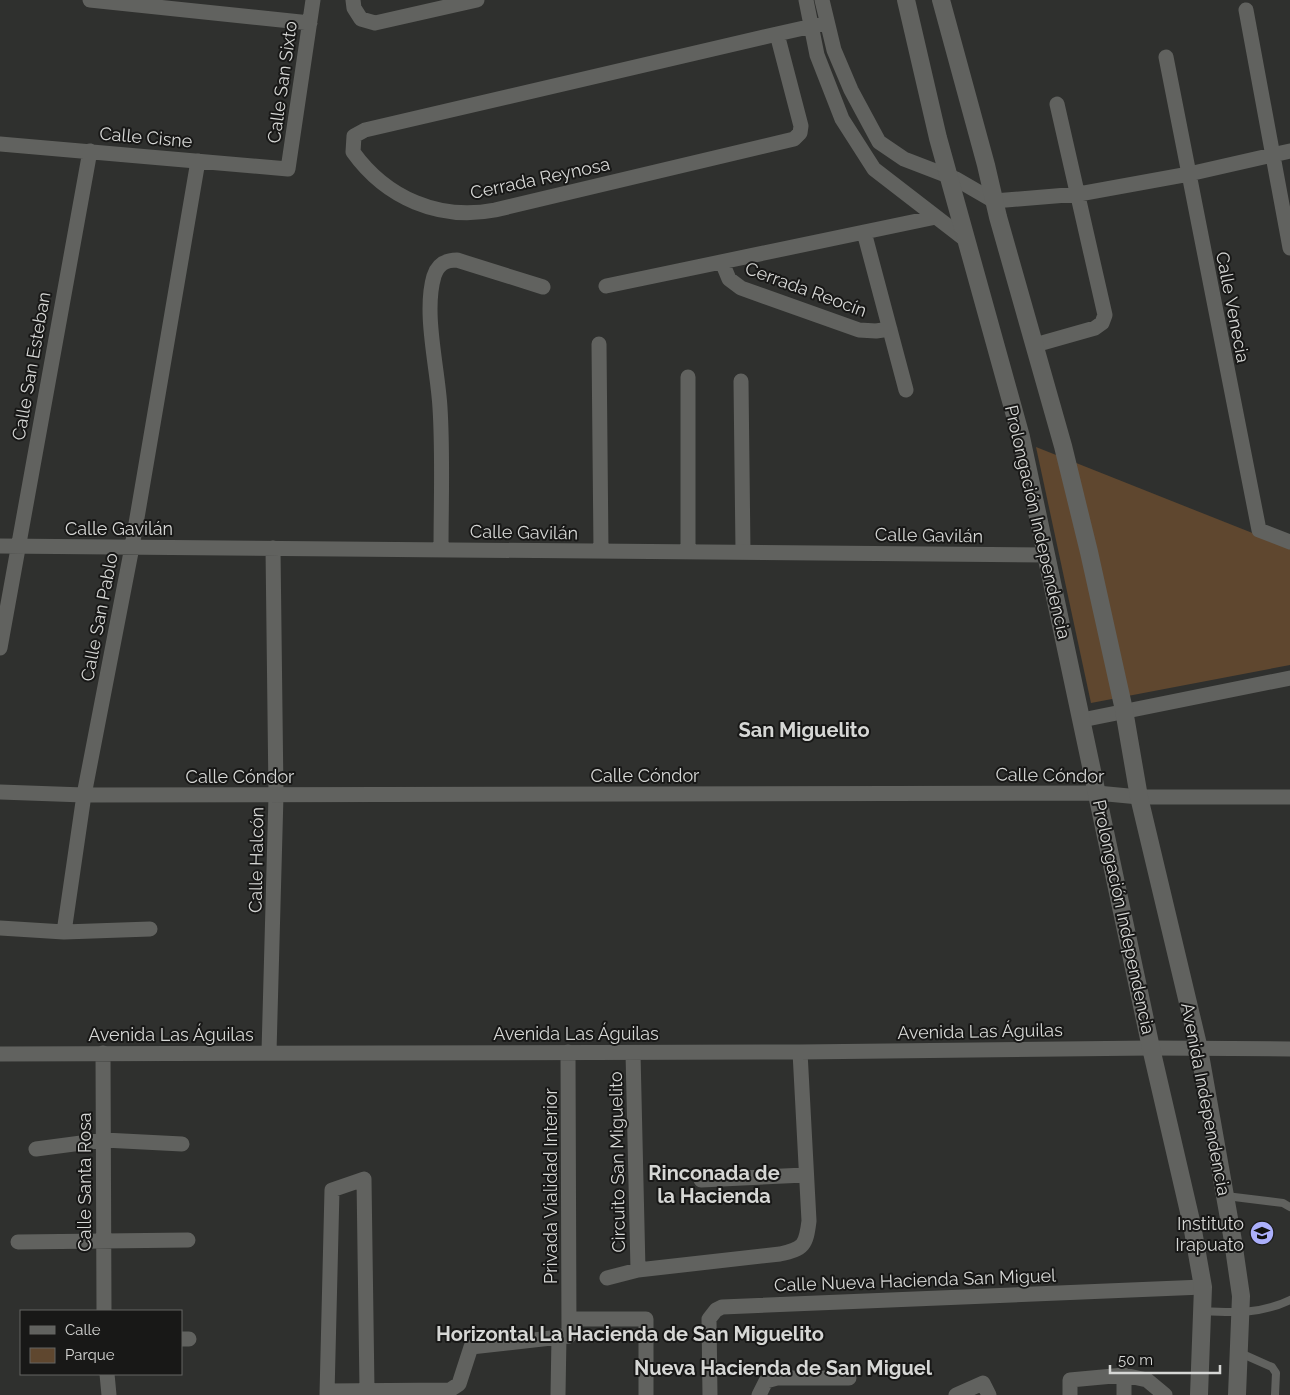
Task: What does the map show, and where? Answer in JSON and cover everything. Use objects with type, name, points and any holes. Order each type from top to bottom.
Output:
[{"type":"street","points":[[90,0],[310,23]]},
{"type":"street","name":"Calle San Sixto","points":[[288,169],[313,0]]},
{"type":"street","points":[[353,0],[354,8],[361,19],[375,23],[477,0]]},
{"type":"street","points":[[806,0],[834,50],[851,90],[879,142],[904,159],[948,176],[994,201],[1078,194],[1189,174],[1290,151]]},
{"type":"street","points":[[822,0],[817,55],[842,120],[874,169],[966,240]]},
{"type":"street","name":"Prolongación Independencia","points":[[906,0],[948,176],[1021,437],[1151,1048]]},
{"type":"street","points":[[941,0],[1089,552],[1124,710],[1138,797]]},
{"type":"street","points":[[1246,10],[1290,248]]},
{"type":"street","name":"Cerrada Reynosa","points":[[778,34],[801,126],[800,133],[794,139],[495,210],[468,214],[436,210],[393,192],[371,174],[353,152],[354,136],[365,130],[819,24]]},
{"type":"street","name":"Calle Venecia","points":[[1166,57],[1259,530],[1290,542]]},
{"type":"street","points":[[1035,346],[1095,328],[1102,323],[1105,315],[1056,104]]},
{"type":"street","name":"Calle Cisne","points":[[0,144],[288,169]]},
{"type":"street","name":"Calle San Esteban","points":[[0,648],[90,151]]},
{"type":"street","name":"Calle San Pablo","points":[[64,932],[84,795],[132,547],[198,161]]},
{"type":"street","name":"Cerrada Reocín","points":[[606,286],[936,217]]},
{"type":"street","name":"Cerrada Reocín","points":[[864,232],[906,390]]},
{"type":"street","points":[[441,550],[440,409],[430,313],[434,276],[439,265],[447,260],[457,260],[543,286]]},
{"type":"street","name":"Cerrada Reocín","points":[[722,262],[729,279],[741,288],[859,330],[876,331],[890,329]]},
{"type":"street","points":[[599,344],[601,551]]},
{"type":"street","points":[[688,377],[688,552]]},
{"type":"street","points":[[740,381],[742,552]]},
{"type":"street","name":"Calle Gavilán","points":[[0,546],[1047,556]]},
{"type":"street","name":"Calle Halcón","points":[[270,1052],[276,795],[273,548]]},
{"type":"street","points":[[1082,720],[1290,678]]},
{"type":"street","name":"Calle Cóndor","points":[[0,792],[84,795],[1097,793],[1138,797],[1290,797]]},
{"type":"street","name":"Avenida Independencia","points":[[1138,797],[1199,1049],[1225,1196],[1241,1296],[1237,1395]]},
{"type":"street","points":[[0,928],[64,932],[150,929]]},
{"type":"street","points":[[1151,1048],[1192,1225],[1204,1287],[1198,1395]]},
{"type":"street","name":"Avenida Las Águilas","points":[[0,1054],[270,1052],[633,1053],[1151,1048],[1290,1049]]},
{"type":"street","name":"Privada Vialidad Interior","points":[[559,1336],[569,1336],[568,1052]]},
{"type":"street","name":"Circuito San Miguelito","points":[[607,1278],[638,1270],[780,1254],[799,1250],[806,1240],[809,1222],[805,1176],[800,1052]]},
{"type":"street","name":"Calle Santa Rosa","points":[[103,1053],[104,1310]]},
{"type":"street","name":"Circuito San Miguelito","points":[[633,1053],[638,1270]]},
{"type":"street","points":[[36,1149],[104,1140],[182,1144]]},
{"type":"street","points":[[701,1180],[805,1176]]},
{"type":"street","points":[[367,1390],[364,1178],[332,1190],[327,1393],[367,1390],[450,1390],[459,1384],[471,1347],[559,1336],[558,1395]]},
{"type":"street","points":[[18,1242],[188,1240]]},
{"type":"street","name":"Calle Nueva Hacienda San Miguel","points":[[710,1395],[709,1319],[716,1310],[722,1307],[1204,1287]]},
{"type":"street","points":[[569,1319],[646,1319],[646,1395]]},
{"type":"street","points":[[107,1375],[109,1395]]},
{"type":"street","points":[[1124,1375],[1124,1395]]},
{"type":"street","points":[[1070,1395],[1070,1380],[1124,1375],[1148,1380],[1165,1395]]},
{"type":"street","points":[[759,1395],[766,1381],[777,1378],[849,1378]]},
{"type":"street","points":[[956,1395],[986,1389]]},
{"type":"lane","points":[[1225,1196],[1283,1203],[1290,1207]]},
{"type":"lane","points":[[1203,1311],[1240,1314],[1282,1304],[1290,1300]]},
{"type":"lane","points":[[1238,1352],[1272,1367],[1276,1373],[1275,1395]]},
{"type":"green space","points":[[1036,447],[1290,548],[1290,665],[1091,703]]},
{"type":"place","name":"Instituto Irapuato","points":[[1262,1233]]},
{"type":"district","name":"San Miguelito","points":[[804,730]]},
{"type":"district","name":"Rinconada de la Hacienda","points":[[714,1184]]},
{"type":"district","name":"Horizontal La Hacienda de San Miguelito","points":[[630,1334]]},
{"type":"district","name":"Nueva Hacienda de San Miguel","points":[[783,1368]]}]
